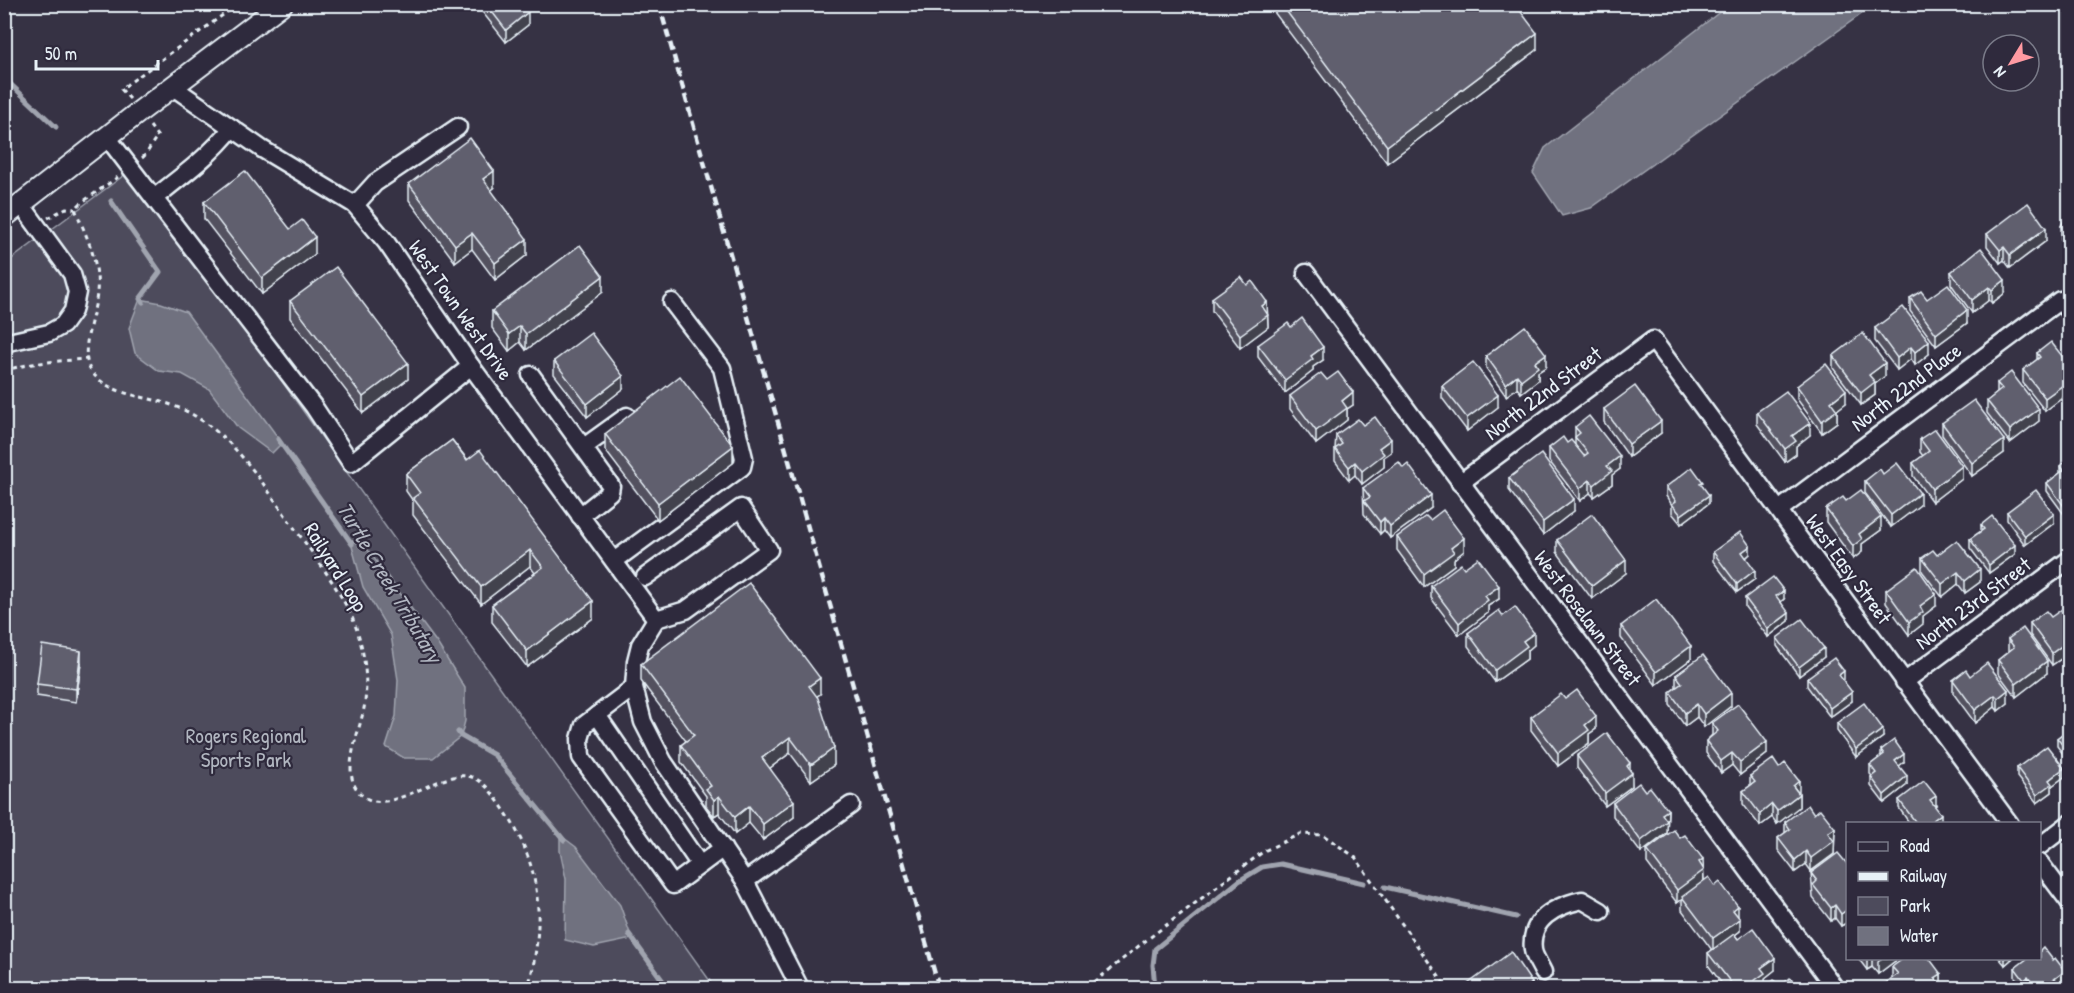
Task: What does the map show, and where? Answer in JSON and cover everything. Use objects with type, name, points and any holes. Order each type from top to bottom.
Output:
[{"type":"main road","points":[[4,217],[282,4]]},
{"type":"street","name":"West Town West Drive","points":[[172,87],[262,149],[355,205],[386,242],[471,366],[656,618]]},
{"type":"street","points":[[355,205],[375,183],[458,127]]},
{"type":"street","points":[[154,198],[197,166],[218,146],[232,128]]},
{"type":"street","points":[[107,137],[314,407],[351,463],[471,366]]},
{"type":"street","points":[[4,344],[49,333],[63,325],[73,311],[77,292],[72,274],[21,204]]},
{"type":"street","name":"West Roselawn Street","points":[[1306,273],[1835,988]]},
{"type":"street","points":[[614,561],[742,467],[744,458],[722,368],[672,302]]},
{"type":"street","name":"North 22nd Place","points":[[1779,510],[2065,306]]},
{"type":"street","name":"North 22nd Street","points":[[1460,483],[1653,340]]},
{"type":"street","name":"West Easy Street","points":[[1653,340],[2009,822]]},
{"type":"street","points":[[531,375],[611,486],[610,492],[580,516]]},
{"type":"street","points":[[584,447],[627,416]]},
{"type":"street","points":[[645,577],[741,508],[769,550],[686,610],[656,618],[640,645],[634,687],[644,722],[663,761],[744,881],[800,988]]},
{"type":"street","name":"North 23rd Street","points":[[1904,682],[2070,559]]},
{"type":"street","points":[[634,687],[584,725],[579,739],[581,757],[673,885],[723,848]]},
{"type":"street","points":[[597,716],[700,865]]},
{"type":"street","points":[[744,881],[851,805]]},
{"type":"street","points":[[2041,845],[2070,823]]},
{"type":"street","points":[[2041,864],[2070,903]]},
{"type":"street","points":[[1543,972],[1533,951],[1535,930],[1544,916],[1562,904],[1582,900],[1601,911]]},
{"type":"path","points":[[128,96],[122,88],[238,4]]},
{"type":"path","points":[[81,203],[148,153],[152,142],[158,137],[153,130]]},
{"type":"path","points":[[56,212],[66,208],[75,209]]},
{"type":"path","name":"Railyard Loop","points":[[4,371],[87,359],[98,379],[126,393],[176,406],[215,430],[247,461],[320,563],[350,613],[362,646],[365,700],[350,765],[351,778],[357,790],[368,800],[382,801],[399,799],[437,781],[458,776],[471,777],[482,782],[518,830],[530,858],[536,890],[539,928],[528,988]]},
{"type":"path","points":[[1087,988],[1264,851],[1300,834],[1323,835],[1355,857],[1447,988]]},
{"type":"green space","name":"Rogers Regional Sports Park","points":[[131,170],[715,988],[5,988],[5,264]]},
{"type":"water","points":[[1730,4],[1874,5],[1591,208],[1562,216],[1533,173],[1545,148]]},
{"type":"water","points":[[140,299],[161,303],[186,312],[282,443],[272,453],[238,428],[209,389],[182,374],[159,371],[135,353],[129,328]]},
{"type":"water","points":[[350,539],[365,546],[437,643],[465,688],[465,721],[461,736],[433,758],[404,758],[386,747],[396,716],[398,680],[391,635],[363,587]]},
{"type":"water","points":[[560,835],[576,847],[620,905],[632,939],[594,947],[565,940],[566,879],[560,851]]},
{"type":"building","points":[[486,4],[522,4],[528,12],[506,30]]},
{"type":"building","points":[[1281,4],[1515,4],[1537,33],[1387,146]]},
{"type":"building","points":[[470,138],[494,171],[483,179],[527,239],[495,263],[472,233],[455,245],[409,184]]},
{"type":"building","points":[[245,171],[290,229],[302,220],[315,237],[262,278],[204,202]]},
{"type":"building","points":[[2028,203],[2046,228],[2010,255],[2004,247],[2000,250],[1987,234]]},
{"type":"building","points":[[2070,210],[2070,231],[2061,226]]},
{"type":"building","points":[[580,245],[603,276],[526,334],[520,326],[509,334],[492,311]]},
{"type":"building","points":[[1981,248],[2005,280],[1992,290],[1989,287],[1972,300],[1951,272]]},
{"type":"building","points":[[336,267],[408,363],[363,397],[290,301]]},
{"type":"building","points":[[1241,277],[1247,285],[1252,281],[1267,302],[1262,306],[1268,315],[1240,335],[1212,298]]},
{"type":"building","points":[[1948,284],[1967,310],[1936,334],[1910,298],[1921,291],[1927,299]]},
{"type":"building","points":[[1903,307],[1929,341],[1915,352],[1911,347],[1897,358],[1875,328]]},
{"type":"building","points":[[1302,318],[1323,347],[1311,356],[1313,359],[1285,380],[1258,345],[1288,323],[1291,327]]},
{"type":"building","points":[[1525,326],[1546,354],[1535,362],[1538,367],[1521,380],[1517,375],[1506,384],[1486,356]]},
{"type":"building","points":[[591,333],[623,376],[587,404],[554,361]]},
{"type":"building","points":[[1863,333],[1885,363],[1869,375],[1875,382],[1861,393],[1833,356]]},
{"type":"building","points":[[2051,342],[2070,366],[2070,380],[2045,398],[2023,370],[2040,357],[2037,353]]},
{"type":"building","points":[[1473,362],[1498,395],[1467,418],[1442,386]]},
{"type":"building","points":[[1826,364],[1846,390],[1831,402],[1837,410],[1822,421],[1797,386]]},
{"type":"building","points":[[1338,372],[1353,392],[1342,401],[1347,408],[1316,431],[1290,396],[1321,373],[1327,380]]},
{"type":"building","points":[[2011,372],[2039,409],[2010,430],[1987,401],[2002,389],[1997,383]]},
{"type":"building","points":[[680,376],[733,446],[658,503],[605,434]]},
{"type":"building","points":[[1635,386],[1661,421],[1629,444],[1604,409]]},
{"type":"building","points":[[1786,391],[1810,423],[1792,436],[1796,441],[1785,449],[1757,412]]},
{"type":"building","points":[[1974,400],[2004,440],[1972,463],[1942,423]]},
{"type":"building","points":[[1589,416],[1620,456],[1607,466],[1612,471],[1594,485],[1590,480],[1580,488],[1549,448],[1563,437],[1567,443],[1571,440],[1584,456],[1588,453],[1575,437],[1580,433],[1575,427]]},
{"type":"building","points":[[1375,417],[1391,439],[1379,448],[1384,454],[1362,471],[1355,462],[1349,467],[1335,449],[1342,444],[1336,435],[1358,419],[1363,425]]},
{"type":"building","points":[[1935,429],[1962,466],[1932,489],[1913,463],[1929,451],[1920,439]]},
{"type":"building","points":[[452,440],[467,460],[480,450],[593,601],[527,651],[492,605],[543,567],[530,550],[481,587],[413,498],[420,493],[406,474]]},
{"type":"building","points":[[1541,454],[1574,499],[1543,522],[1509,478]]},
{"type":"building","points":[[2070,459],[2070,506],[2066,509],[2047,483],[2064,470],[2060,466]]},
{"type":"building","points":[[1399,462],[1403,468],[1408,464],[1431,495],[1390,526],[1384,518],[1380,522],[1364,501],[1370,497],[1363,488]]},
{"type":"building","points":[[1897,463],[1920,493],[1891,515],[1865,481],[1880,469],[1883,474]]},
{"type":"building","points":[[1692,467],[1709,495],[1681,515],[1672,504],[1676,501],[1666,487]]},
{"type":"building","points":[[1861,490],[1881,517],[1859,534],[1862,539],[1853,546],[1826,509],[1843,497],[1846,501]]},
{"type":"building","points":[[2036,490],[2054,514],[2025,536],[2007,512]]},
{"type":"building","points":[[1443,510],[1464,538],[1451,548],[1454,552],[1424,574],[1397,537],[1426,516],[1430,520]]},
{"type":"building","points":[[1592,514],[1626,560],[1592,586],[1557,540]]},
{"type":"building","points":[[1992,516],[2015,545],[1989,565],[1970,539],[1984,529],[1981,525]]},
{"type":"building","points":[[1740,532],[1750,546],[1742,552],[1755,570],[1737,584],[1713,552]]},
{"type":"building","points":[[1957,540],[1980,569],[1965,581],[1958,572],[1942,584],[1922,558],[1933,550],[1937,555]]},
{"type":"building","points":[[1478,558],[1499,586],[1485,596],[1488,600],[1459,623],[1431,586],[1461,564],[1464,568]]},
{"type":"building","points":[[1917,567],[1936,594],[1920,606],[1923,612],[1909,622],[1886,590]]},
{"type":"building","points":[[1773,577],[1784,591],[1776,596],[1789,613],[1768,629],[1745,598]]},
{"type":"building","points":[[749,583],[820,678],[809,686],[818,698],[834,748],[811,765],[790,737],[762,758],[794,801],[763,824],[749,806],[735,817],[719,796],[714,800],[706,789],[711,786],[681,745],[694,735],[641,664]]},
{"type":"building","points":[[1656,599],[1691,646],[1656,672],[1621,626]]},
{"type":"building","points":[[1515,607],[1534,633],[1523,641],[1527,646],[1495,670],[1468,633],[1499,610],[1503,616]]},
{"type":"building","points":[[2065,607],[2070,613],[2070,643],[2068,641],[2052,653],[2030,623],[2046,611],[2051,617]]},
{"type":"building","points":[[1802,619],[1824,648],[1799,667],[1777,638]]},
{"type":"building","points":[[2023,628],[2047,661],[2016,684],[1998,660],[2014,647],[2008,639]]},
{"type":"building","points":[[42,645],[81,651],[76,689],[37,684]]},
{"type":"building","points":[[1703,655],[1731,693],[1704,714],[1697,704],[1685,713],[1670,692],[1682,683],[1676,675]]},
{"type":"building","points":[[1834,658],[1844,671],[1839,675],[1852,692],[1830,708],[1807,678]]},
{"type":"building","points":[[1987,663],[2008,690],[1998,698],[1995,695],[1975,710],[1953,680],[1966,670],[1970,676]]},
{"type":"building","points":[[1577,690],[1596,716],[1585,725],[1589,730],[1558,753],[1531,717],[1561,694],[1565,699]]},
{"type":"building","points":[[1864,703],[1883,729],[1856,749],[1837,723]]},
{"type":"building","points":[[1738,704],[1767,742],[1740,762],[1732,753],[1721,761],[1706,741],[1718,731],[1712,723]]},
{"type":"building","points":[[2070,728],[2070,755],[2057,738]]},
{"type":"building","points":[[1607,733],[1630,763],[1627,766],[1632,773],[1605,793],[1577,756]]},
{"type":"building","points":[[1894,740],[1904,754],[1895,761],[1907,776],[1884,795],[1871,777],[1876,773],[1870,765],[1884,754],[1881,750]]},
{"type":"building","points":[[2047,746],[2064,768],[2049,780],[2052,784],[2037,795],[2017,768]]},
{"type":"building","points":[[1773,759],[1779,768],[1785,763],[1799,781],[1793,786],[1799,794],[1777,811],[1772,804],[1760,814],[1743,791],[1755,782],[1750,776]]},
{"type":"building","points":[[1924,781],[1936,796],[1930,800],[1941,814],[1931,822],[1916,822],[1899,800]]},
{"type":"building","points":[[1639,783],[1645,791],[1650,787],[1668,810],[1662,814],[1667,821],[1641,841],[1613,803]]},
{"type":"building","points":[[1808,805],[1814,814],[1820,809],[1835,828],[1828,833],[1834,841],[1811,858],[1806,851],[1795,860],[1778,838],[1790,829],[1785,822]]},
{"type":"building","points":[[1674,830],[1680,838],[1685,835],[1703,859],[1699,862],[1704,870],[1677,890],[1647,850]]},
{"type":"building","points":[[1838,853],[1846,863],[1846,910],[1841,914],[1835,905],[1831,908],[1813,885],[1817,881],[1811,873]]},
{"type":"building","points":[[1709,877],[1715,886],[1720,882],[1738,906],[1733,910],[1740,919],[1713,938],[1682,897]]},
{"type":"building","points":[[1753,928],[1775,958],[1761,968],[1765,973],[1744,988],[1735,988],[1708,953],[1734,934],[1738,939]]},
{"type":"building","points":[[2043,947],[2053,960],[2055,958],[2065,971],[2042,988],[2036,988],[2028,977],[2024,980],[2015,968],[2025,960],[2041,960]]},
{"type":"building","points":[[1511,952],[1532,983],[1525,988],[1467,988],[1465,986]]},
{"type":"building","points":[[1901,960],[1930,960],[1941,974],[1935,978],[1941,986],[1937,988],[1890,988],[1886,983],[1898,974],[1892,967]]},
{"type":"building","points":[[1790,978],[1798,988],[1764,988],[1774,980],[1779,987]]},
{"type":"waterway","name":"Turtle Creek Tributary","points":[[4,78],[56,127]]},
{"type":"waterway","name":"Turtle Creek Tributary","points":[[111,201],[160,272],[140,299],[143,302]]},
{"type":"waterway","name":"Turtle Creek Tributary","points":[[278,439],[352,544]]},
{"type":"waterway","name":"Turtle Creek Tributary","points":[[458,732],[494,755],[564,840]]},
{"type":"waterway","points":[[1155,988],[1153,965],[1155,949],[1239,881],[1262,867],[1281,864],[1364,883]]},
{"type":"waterway","points":[[1385,887],[1516,917]]},
{"type":"waterway","name":"Turtle Creek Tributary","points":[[629,934],[668,988]]},
{"type":"railway","points":[[659,4],[939,988]]}]
